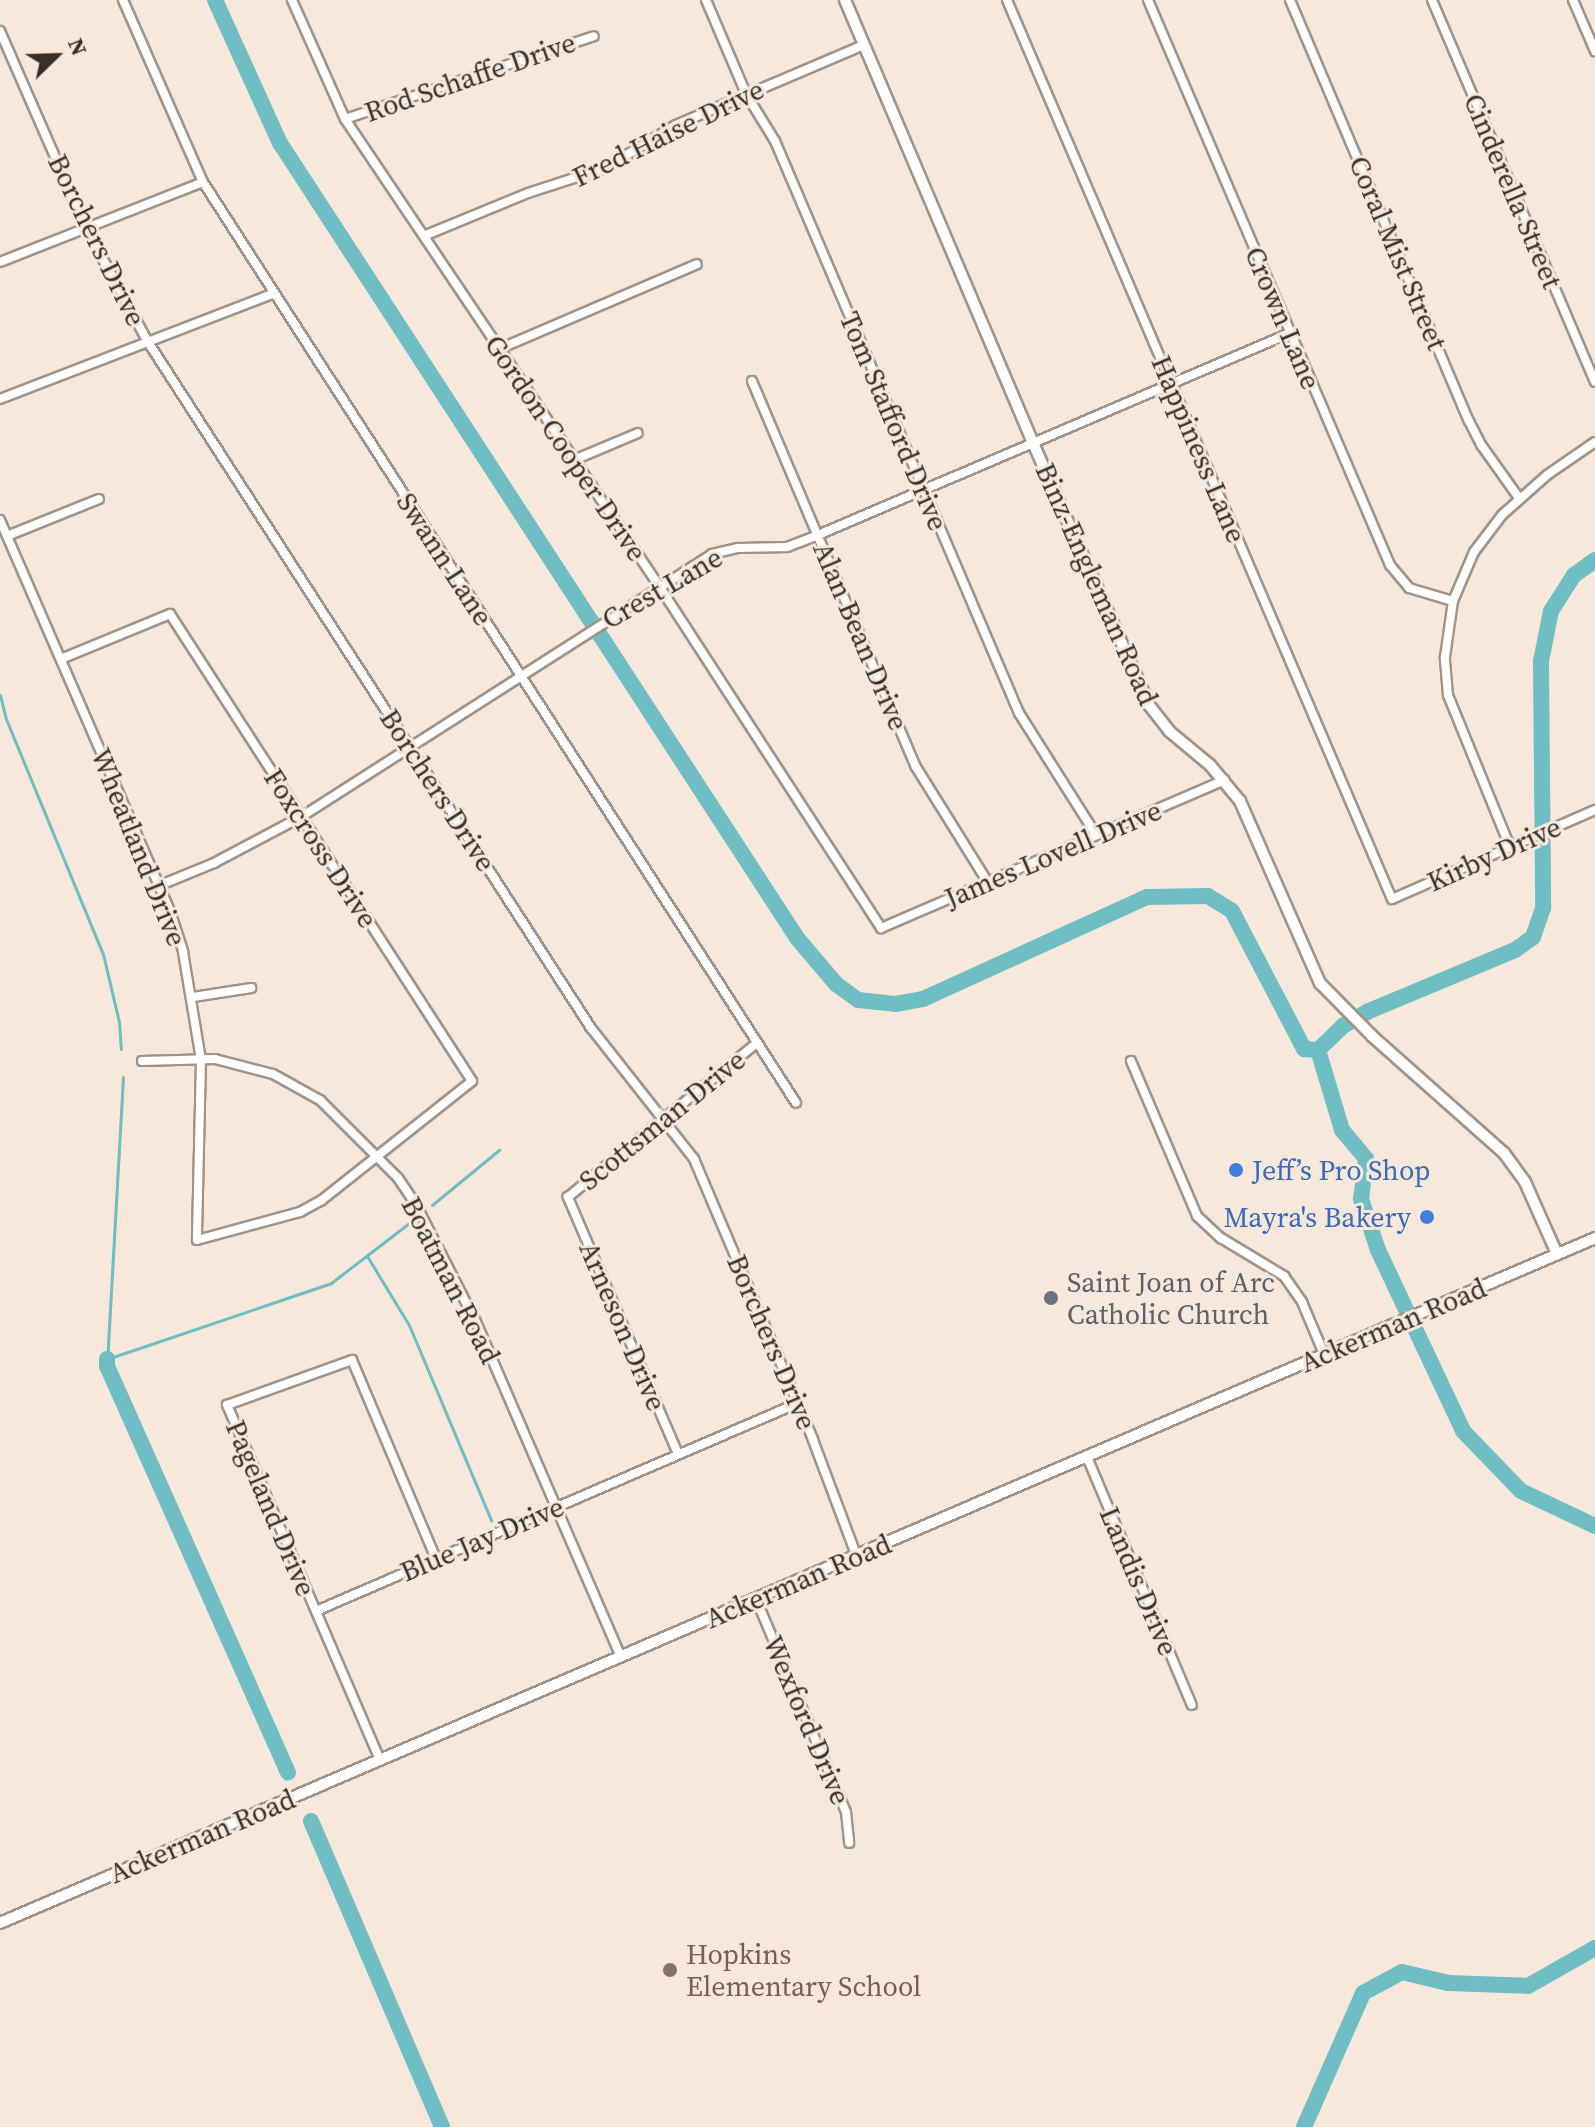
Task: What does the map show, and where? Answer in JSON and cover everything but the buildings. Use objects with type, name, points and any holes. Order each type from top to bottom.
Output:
[{"type":"street","name":"Swann Lane","points":[[123,0],[203,182],[796,1103]]},
{"type":"street","name":"Gordon Cooper Drive","points":[[292,0],[345,119],[426,235],[659,586],[881,928]]},
{"type":"street","name":"Tom Stafford Drive","points":[[706,0],[746,94],[775,141],[1019,713],[1096,835]]},
{"type":"street","name":"Binz-Engleman Road","points":[[845,0],[1033,443],[1149,705],[1169,731],[1225,780],[1252,824],[1312,970],[1339,1005],[1504,1153],[1525,1182],[1557,1254]]},
{"type":"street","name":"Happiness Lane","points":[[1007,0],[1392,899]]},
{"type":"street","name":"Crown Lane","points":[[1148,0],[1390,565],[1409,588],[1453,601]]},
{"type":"street","name":"Coral Mist Street","points":[[1290,0],[1469,421],[1482,446],[1519,498]]},
{"type":"street","name":"Cinderella Street","points":[[1432,0],[1595,382]]},
{"type":"street","points":[[1573,0],[1595,51]]},
{"type":"street","name":"Borchers Drive","points":[[0,31],[86,228],[148,342],[591,1028],[684,1143],[697,1166],[798,1403],[857,1557]]},
{"type":"street","name":"Rod Schaffe Drive","points":[[345,119],[594,36]]},
{"type":"street","name":"Fred Haise Drive","points":[[426,235],[528,193],[605,168],[676,125],[864,45]]},
{"type":"street","points":[[0,262],[203,182]]},
{"type":"street","points":[[499,349],[697,264]]},
{"type":"street","points":[[0,399],[274,293]]},
{"type":"street","name":"Crest Lane","points":[[158,886],[226,857],[301,817],[578,637],[720,551],[787,547],[1290,333]]},
{"type":"street","name":"Alan Bean Drive","points":[[752,381],[916,767],[987,881]]},
{"type":"street","points":[[574,460],[638,433]]},
{"type":"street","points":[[1514,845],[1448,695],[1445,657],[1453,601],[1474,552],[1519,498],[1595,442]]},
{"type":"street","points":[[7,536],[99,499]]},
{"type":"street","name":"Wheatland Drive","points":[[0,520],[158,886],[183,952],[201,1059],[197,1240],[253,1227],[311,1207],[377,1156]]},
{"type":"street","name":"Foxcross Drive","points":[[61,659],[170,614],[472,1081],[377,1156]]},
{"type":"street","name":"James Lovell Drive","points":[[881,928],[1225,780]]},
{"type":"street","name":"Kirby Drive","points":[[1392,899],[1595,810]]},
{"type":"street","points":[[193,997],[251,988]]},
{"type":"street","name":"Scottsman Drive","points":[[568,1197],[757,1043]]},
{"type":"street","name":"Boatman Road","points":[[142,1061],[201,1059],[247,1065],[301,1087],[337,1114],[408,1191],[455,1279],[621,1657]]},
{"type":"street","points":[[1131,1061],[1197,1216],[1221,1238],[1284,1276],[1302,1302],[1324,1354]]},
{"type":"street","name":"Arneson Drive","points":[[568,1197],[678,1454]]},
{"type":"street","name":"Ackerman Road","points":[[0,1923],[1594,1240]]},
{"type":"street","name":"Pageland Drive","points":[[316,1611],[227,1405],[352,1360],[436,1559]]},
{"type":"street","name":"Blue Jay Drive","points":[[316,1611],[798,1403]]},
{"type":"street","name":"Landis Drive","points":[[1087,1457],[1192,1705]]},
{"type":"street","name":"Wexford Drive","points":[[756,1599],[846,1812],[849,1843]]},
{"type":"street","points":[[316,1611],[380,1760]]},
{"type":"waterway","points":[[215,0],[280,143],[797,938],[836,984],[858,1000],[895,1004],[923,999],[1147,897],[1208,896],[1232,911],[1304,1049],[1318,1050]]},
{"type":"waterway","points":[[1595,560],[1574,575],[1551,611],[1541,661],[1543,908],[1533,937],[1515,950],[1367,1012],[1343,1026],[1318,1050],[1342,1130],[1366,1159],[1361,1199],[1378,1250],[1463,1431],[1521,1491],[1595,1526]]},
{"type":"waterway","points":[[0,695],[6,719],[103,954],[119,1022],[121,1049]]},
{"type":"waterway","points":[[123,1077],[107,1359],[331,1283],[413,1220]]},
{"type":"waterway","points":[[432,1205],[499,1150]]},
{"type":"waterway","points":[[367,1256],[409,1325],[491,1520]]},
{"type":"waterway","points":[[107,1359],[107,1366],[288,1772]]},
{"type":"waterway","points":[[311,1821],[442,2127]]},
{"type":"waterway","points":[[1304,2127],[1363,1993],[1402,1972],[1448,1983],[1528,1986],[1595,1948]]},
{"type":"place","name":"Jeff’s Pro Shop","points":[[1236,1170]]},
{"type":"place","name":"Mayra's Bakery","points":[[1427,1217]]},
{"type":"place","name":"Saint Joan of Arc Catholic Church","points":[[1051,1298]]},
{"type":"place","name":"Hopkins Elementary School","points":[[670,1970]]}]
